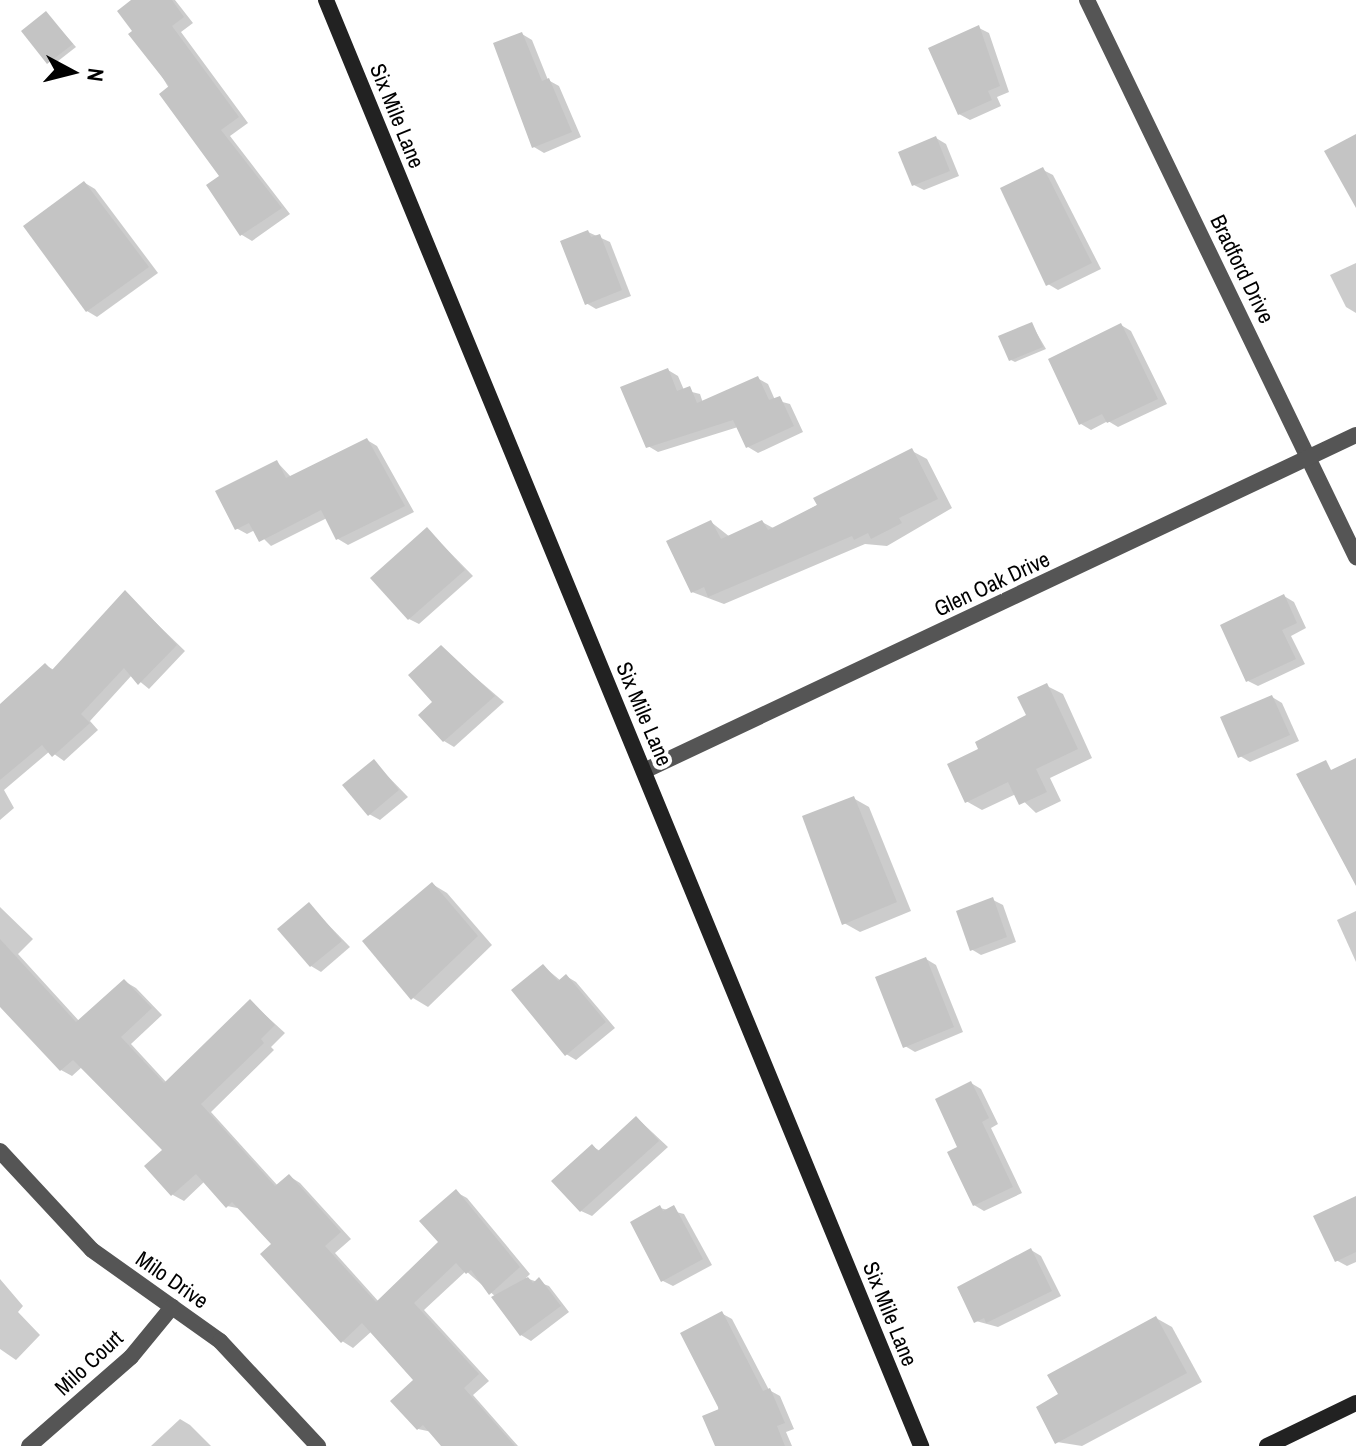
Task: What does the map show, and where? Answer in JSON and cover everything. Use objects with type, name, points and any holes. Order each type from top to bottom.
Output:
[{"type":"street","name":"Six Mile Lane","points":[[326,0],[646,770],[921,1446]]},
{"type":"street","name":"Bradford Drive","points":[[1087,0],[1356,557]]},
{"type":"street","name":"Glen Oak Drive","points":[[646,770],[1356,435]]},
{"type":"street","name":"Milo Drive","points":[[0,1151],[92,1250],[220,1341],[318,1446]]},
{"type":"street","name":"Milo Court","points":[[29,1446],[131,1357],[172,1307]]},
{"type":"street","points":[[1267,1446],[1356,1403]]},
{"type":"building","points":[[131,0],[172,0],[184,17],[172,26],[239,117],[221,130],[282,208],[240,236],[206,185],[219,176],[159,94],[169,86],[128,34],[132,31],[117,11]]},
{"type":"building","points":[[46,11],[73,44],[47,64],[21,31]]},
{"type":"building","points":[[979,25],[1000,86],[988,91],[992,100],[958,115],[928,48]]},
{"type":"building","points":[[522,32],[542,81],[549,78],[572,132],[532,148],[493,43]]},
{"type":"building","points":[[1356,134],[1356,208],[1324,151]]},
{"type":"building","points":[[936,136],[950,171],[912,186],[898,152]]},
{"type":"building","points":[[1043,167],[1092,263],[1046,286],[1000,188]]},
{"type":"building","points":[[84,181],[149,267],[86,312],[23,226]]},
{"type":"building","points":[[588,230],[591,237],[600,234],[622,290],[585,305],[560,241]]},
{"type":"building","points":[[1032,322],[1043,347],[1009,361],[998,336]]},
{"type":"building","points":[[1121,323],[1158,399],[1107,423],[1102,414],[1079,425],[1048,359]]},
{"type":"building","points":[[668,368],[677,391],[690,386],[697,403],[758,376],[769,400],[780,396],[794,426],[746,448],[733,420],[646,448],[620,387]]},
{"type":"building","points":[[367,438],[405,506],[336,540],[321,510],[259,542],[249,523],[235,530],[215,491],[277,460],[286,478]]},
{"type":"building","points":[[912,448],[938,499],[899,518],[902,523],[871,539],[868,533],[854,540],[852,536],[708,597],[704,587],[691,593],[666,541],[711,520],[721,539],[762,520],[768,530],[817,505],[813,498]]},
{"type":"building","points":[[427,527],[465,570],[408,620],[370,578]]},
{"type":"building","points":[[125,590],[177,645],[138,685],[124,668],[81,714],[90,723],[52,757],[42,745],[0,780],[0,704],[45,663],[52,670]]},
{"type":"building","points":[[1284,594],[1297,623],[1282,630],[1296,659],[1246,682],[1220,625]]},
{"type":"building","points":[[441,645],[495,696],[443,742],[418,715],[432,702],[408,675]]},
{"type":"building","points":[[1047,683],[1078,749],[1036,769],[1047,792],[1019,805],[1008,782],[965,803],[947,764],[978,749],[975,742],[1026,715],[1017,697]]},
{"type":"building","points":[[1272,695],[1290,735],[1238,758],[1220,717]]},
{"type":"building","points":[[1356,758],[1356,886],[1296,774],[1326,760],[1331,770]]},
{"type":"building","points":[[374,759],[399,790],[368,816],[342,785]]},
{"type":"building","points":[[854,796],[897,902],[842,925],[802,816]]},
{"type":"building","points":[[432,882],[478,936],[411,1000],[362,941]]},
{"type":"building","points":[[993,897],[1007,937],[970,951],[956,911]]},
{"type":"building","points":[[309,902],[342,941],[310,967],[277,929]]},
{"type":"building","points":[[0,939],[76,1022],[124,979],[152,1008],[121,1037],[164,1083],[250,999],[275,1025],[261,1039],[264,1043],[201,1104],[275,1186],[289,1174],[341,1232],[325,1246],[376,1302],[438,1242],[419,1221],[456,1189],[520,1267],[489,1295],[471,1270],[466,1274],[456,1263],[414,1303],[479,1374],[464,1388],[515,1446],[441,1446],[423,1425],[417,1430],[390,1401],[413,1380],[362,1323],[341,1343],[260,1254],[271,1244],[232,1202],[226,1208],[196,1174],[171,1196],[144,1166],[162,1150],[73,1060],[60,1071],[0,1007]]},
{"type":"building","points":[[926,957],[954,1027],[903,1048],[875,977]]},
{"type":"building","points":[[543,964],[558,981],[566,974],[606,1022],[565,1056],[511,990]]},
{"type":"building","points":[[971,1081],[989,1118],[982,1122],[1013,1187],[973,1206],[947,1152],[957,1147],[935,1099]]},
{"type":"building","points":[[636,1116],[659,1141],[580,1212],[551,1181],[592,1144],[598,1151]]},
{"type":"building","points":[[1356,1196],[1356,1252],[1335,1262],[1313,1216]]},
{"type":"building","points":[[660,1205],[663,1211],[674,1205],[703,1259],[661,1282],[630,1222]]},
{"type":"building","points":[[1031,1248],[1052,1291],[986,1323],[984,1318],[974,1323],[957,1287]]},
{"type":"building","points":[[528,1277],[533,1283],[539,1277],[561,1306],[520,1336],[491,1297]]},
{"type":"building","points":[[722,1311],[763,1391],[770,1388],[785,1423],[777,1426],[785,1446],[715,1446],[702,1416],[719,1409],[680,1333]]},
{"type":"building","points":[[1156,1316],[1187,1373],[1055,1444],[1036,1407],[1058,1394],[1047,1375]]}]
